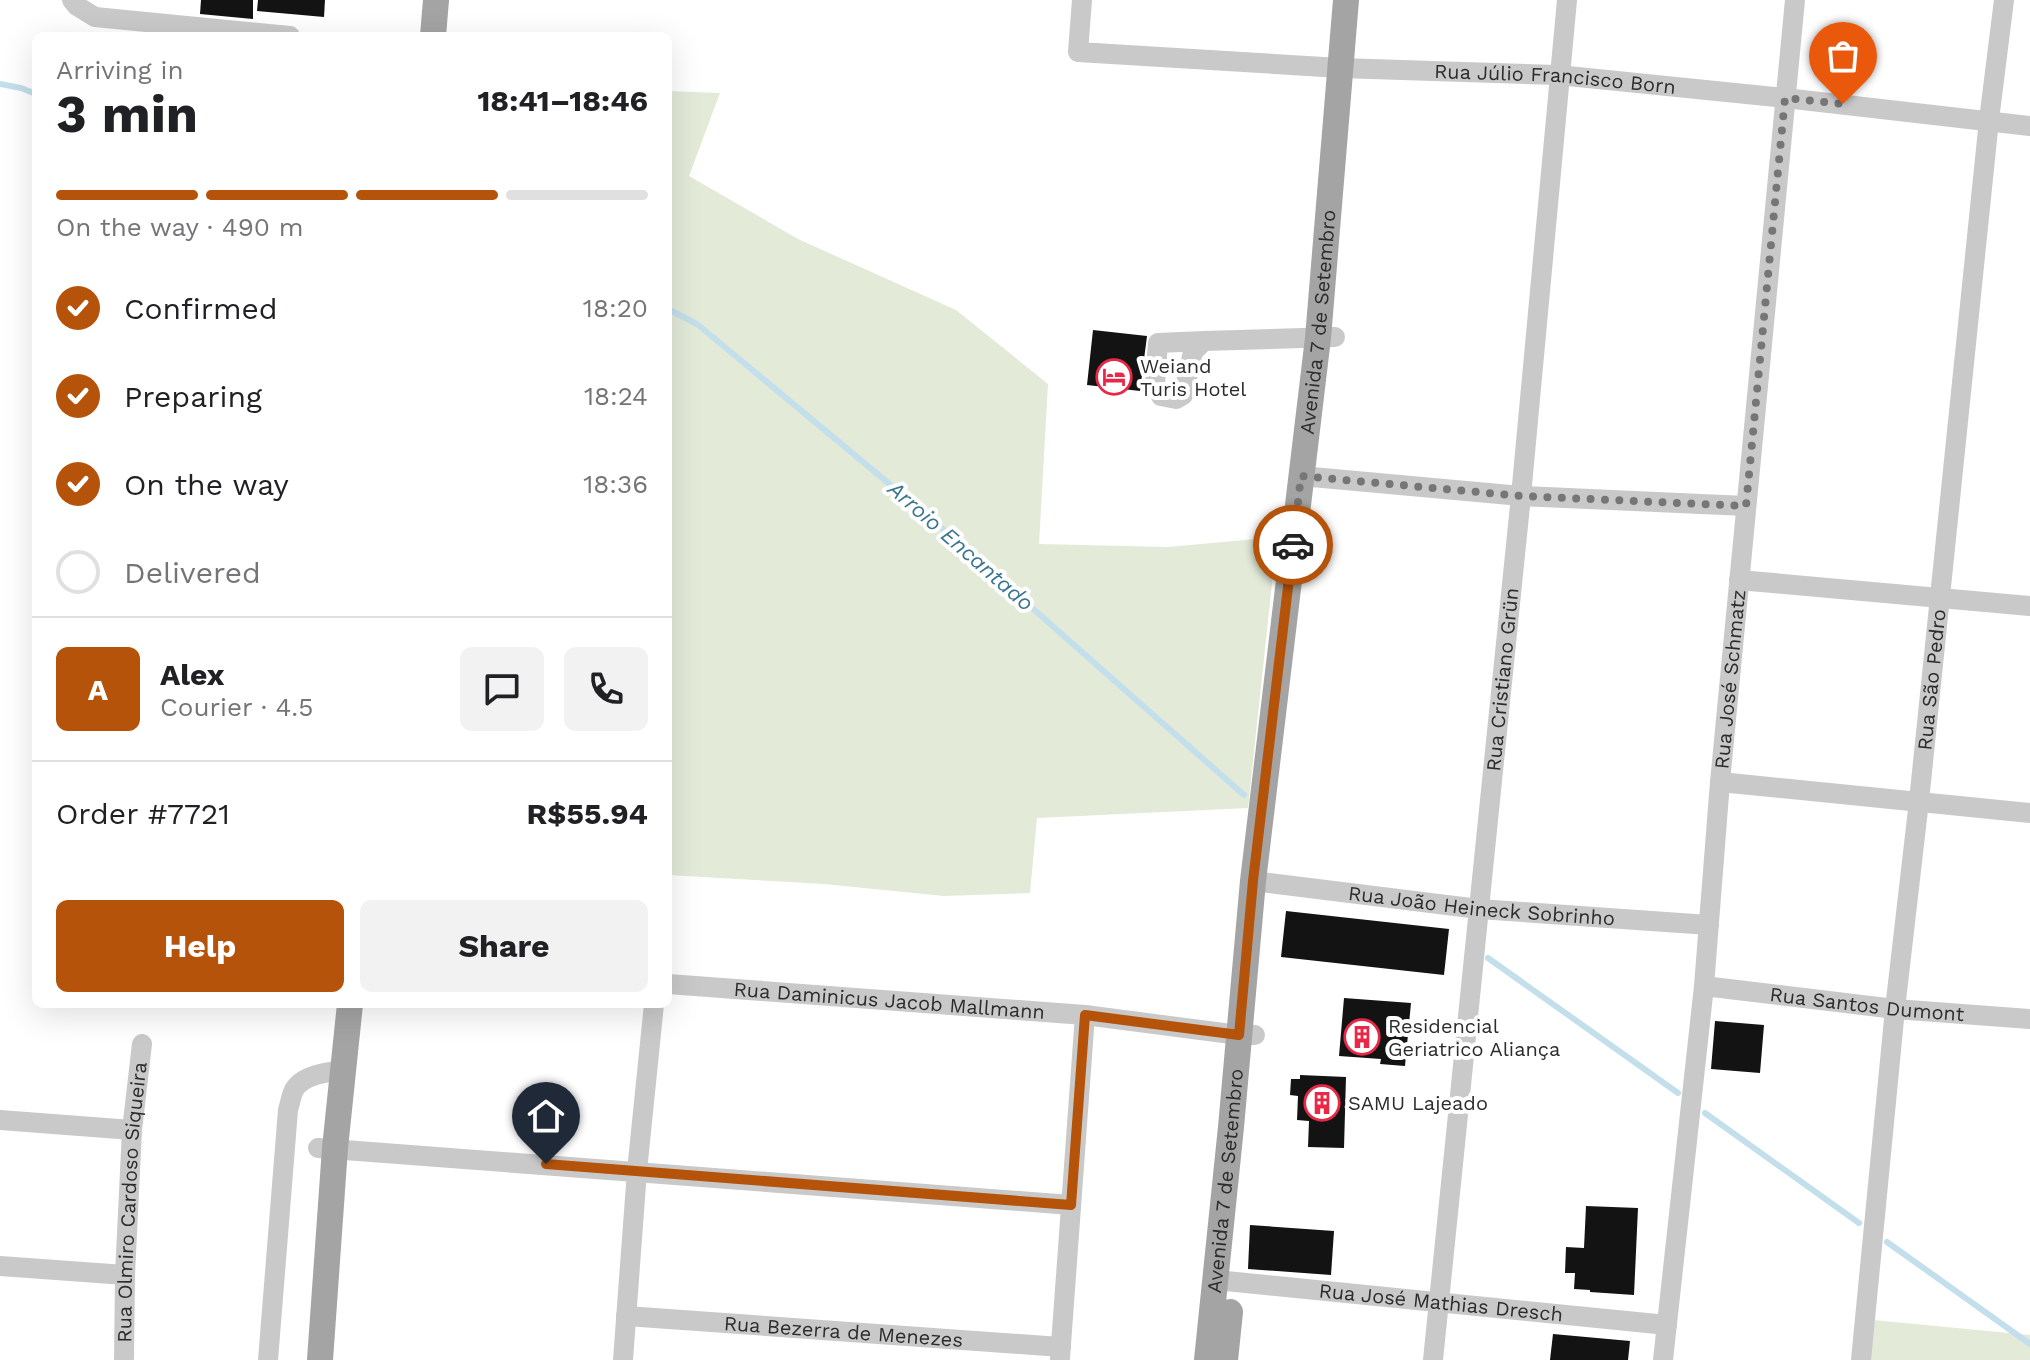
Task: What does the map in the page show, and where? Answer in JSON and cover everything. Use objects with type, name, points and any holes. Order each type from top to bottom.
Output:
[{"type":"main road","points":[[433,32],[436,0]]},
{"type":"main road","points":[[450,32],[453,0]]},
{"type":"main road","name":"Avenida 7 de Setembro","points":[[1346,0],[1349,68]]},
{"type":"main road","name":"Avenida 7 de Setembro","points":[[1225,1360],[1224,1281],[1262,882],[1326,337],[1349,68],[1363,0]]},
{"type":"main road","points":[[332,1008],[335,1071]]},
{"type":"main road","points":[[304,1360],[335,1071],[349,1008]]},
{"type":"main road","points":[[320,1360],[327,1148]]},
{"type":"main road","name":"Avenida 7 de Setembro","points":[[1207,1360],[1224,1281]]},
{"type":"street","points":[[72,0],[95,17],[249,32]]},
{"type":"street","name":"Rua Júlio Francisco Born","points":[[1082,0],[1078,52],[1349,68],[1558,75],[2030,126]]},
{"type":"street","name":"Rua Cristiano Grün","points":[[1433,1360],[1521,496],[1567,0]]},
{"type":"street","name":"Rua José Schmatz","points":[[1663,1360],[1704,986],[1720,782],[1795,0]]},
{"type":"street","name":"Rua São Pedro","points":[[1861,1360],[1895,1009],[2004,0]]},
{"type":"street","points":[[1204,341],[1326,337]]},
{"type":"street","points":[[1310,477],[1521,496],[1746,506]]},
{"type":"street","points":[[1739,580],[2030,606]]},
{"type":"street","points":[[1720,782],[2030,813]]},
{"type":"street","name":"Rua João Heineck Sobrinho","points":[[1262,882],[1479,909],[1709,925]]},
{"type":"street","name":"Rua Daminicus Jacob Mallmann","points":[[672,984],[1085,1015],[1247,1035]]},
{"type":"street","name":"Rua Santos Dumont","points":[[1704,986],[1895,1009],[2030,1019]]},
{"type":"street","points":[[623,1360],[637,1171],[654,1008]]},
{"type":"street","points":[[1060,1354],[1085,1015]]},
{"type":"street","name":"Rua Olmiro Cardoso Siqueira","points":[[124,1360],[132,1130],[142,1044]]},
{"type":"street","points":[[268,1360],[288,1110],[294,1088],[305,1079],[335,1071]]},
{"type":"street","points":[[0,1120],[132,1130]]},
{"type":"street","points":[[327,1148],[1071,1205]]},
{"type":"street","points":[[0,1266],[125,1275]]},
{"type":"street","name":"Rua José Mathias Dresch","points":[[1224,1281],[1667,1325]]},
{"type":"street","name":"Rua Bezerra de Menezes","points":[[626,1316],[1060,1354]]},
{"type":"green space","points":[[672,91],[720,93],[689,176],[798,239],[956,310],[1048,384],[1039,544],[1168,547],[1277,537],[1248,808],[1037,818],[1030,893],[944,896],[824,884],[672,875]]},
{"type":"green space","points":[[1873,1320],[2030,1335],[2030,1360],[1869,1360]]},
{"type":"building","points":[[201,0],[253,0],[253,19],[200,14]]},
{"type":"building","points":[[258,0],[325,0],[324,17],[257,11]]},
{"type":"building","points":[[1093,330],[1147,336],[1140,391],[1087,385]]},
{"type":"building","points":[[1286,911],[1449,929],[1444,975],[1281,957]]},
{"type":"building","name":"Residencial Geriatrico Aliança","points":[[1344,998],[1411,1003],[1405,1066],[1380,1064],[1381,1059],[1339,1056]]},
{"type":"building","points":[[1715,1021],[1764,1025],[1760,1073],[1711,1069]]},
{"type":"building","name":"SAMU Lajeado","points":[[1300,1075],[1346,1077],[1344,1148],[1308,1147],[1309,1121],[1297,1120],[1298,1096],[1290,1095],[1291,1079],[1300,1079]]},
{"type":"building","points":[[1586,1206],[1638,1208],[1634,1295],[1574,1289],[1575,1273],[1565,1273],[1566,1247],[1584,1248]]},
{"type":"building","points":[[1250,1225],[1334,1231],[1331,1275],[1248,1269]]},
{"type":"building","points":[[1553,1334],[1630,1341],[1628,1360],[1550,1360]]},
{"type":"waterway","name":"Arroio Encantado","points":[[0,84],[32,92]]},
{"type":"waterway","name":"Arroio Encantado","points":[[672,311],[697,324],[928,516],[1244,795]]},
{"type":"waterway","points":[[1488,958],[1678,1093]]},
{"type":"waterway","points":[[1705,1113],[1859,1223]]},
{"type":"waterway","points":[[1887,1242],[2030,1344]]},
{"type":"way so far","points":[[1293,545],[1301,476],[1521,496],[1746,506],[1785,98],[1843,104]]},
{"type":"place","name":"Weiand Turis Hotel","points":[[1114,377]]},
{"type":"place","name":"Residencial Geriatrico Aliança","points":[[1362,1037]]},
{"type":"place","name":"SAMU Lajeado","points":[[1322,1103]]},
{"type":"route","points":[[546,1164],[1071,1205],[1085,1015],[1239,1035],[1253,881],[1293,545]]}]
